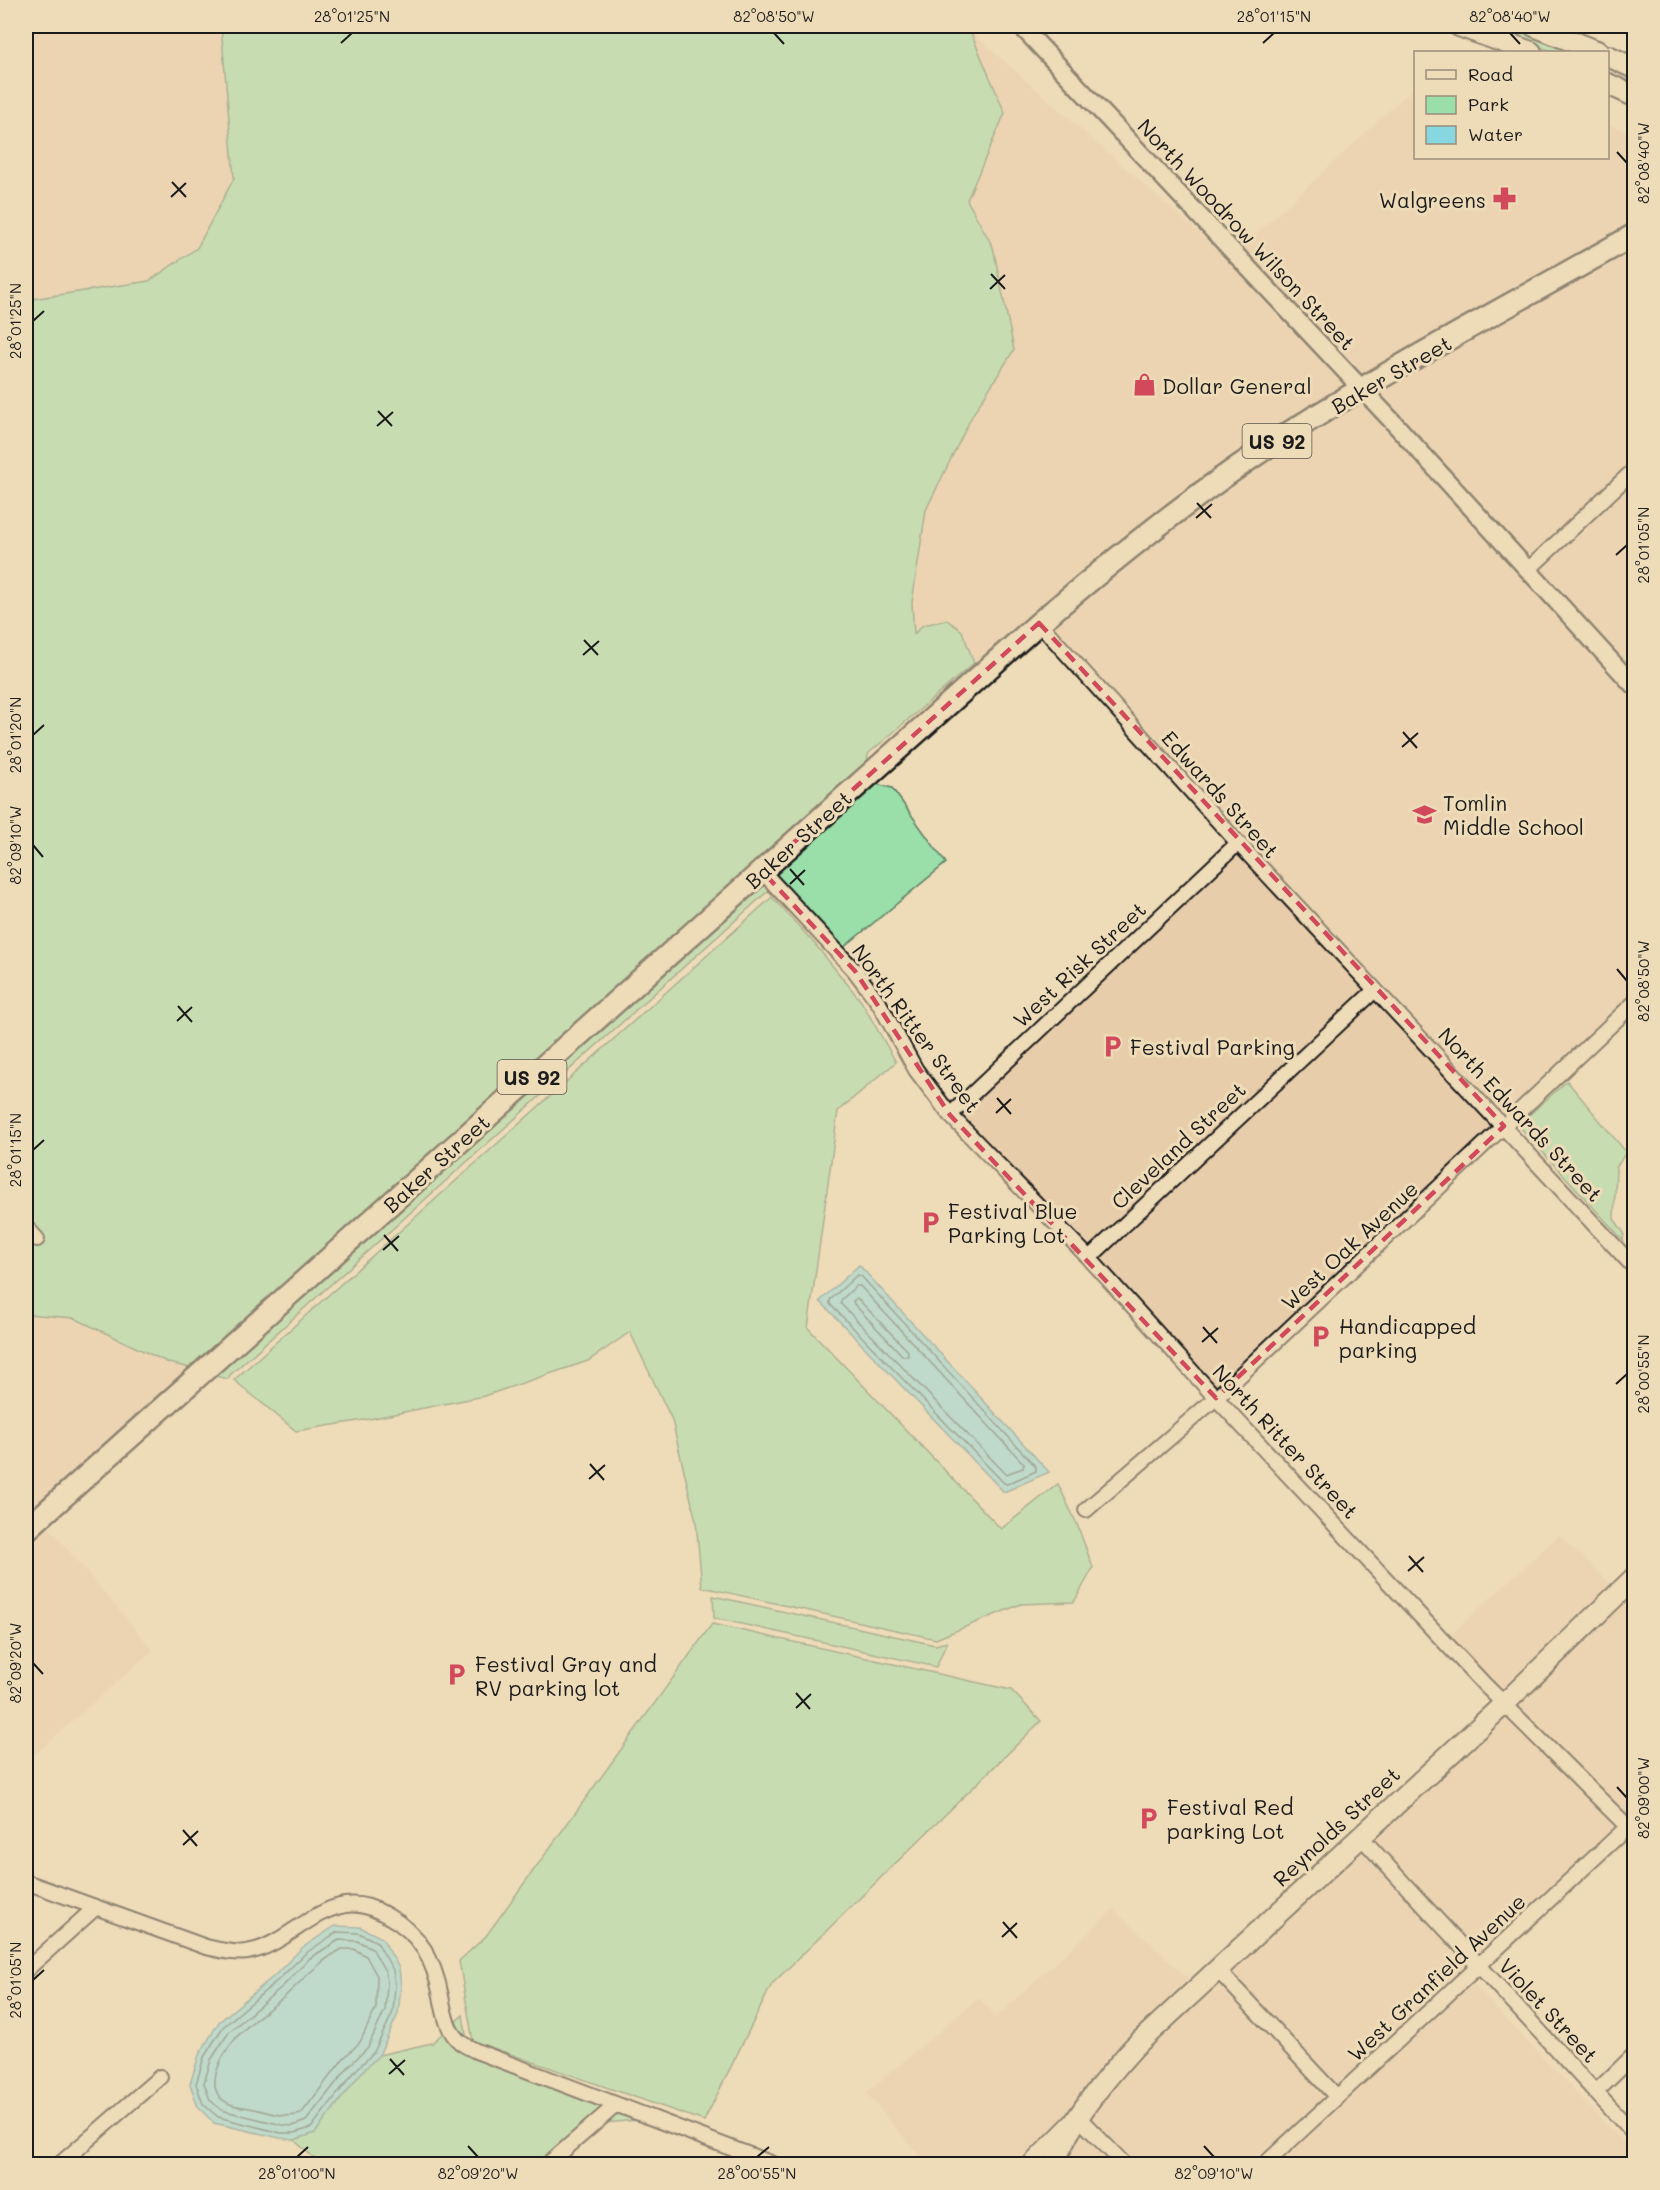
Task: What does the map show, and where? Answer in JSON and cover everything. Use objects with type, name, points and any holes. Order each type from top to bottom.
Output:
[{"type":"main road","points":[[1459,26],[1528,51]]},
{"type":"main road","points":[[1534,26],[1596,51]]},
{"type":"main road","points":[[1609,56],[1635,68]]},
{"type":"main road","points":[[1609,85],[1635,87]]},
{"type":"main road","points":[[1609,85],[1635,96]]},
{"type":"main road","name":"Baker Street","points":[[26,1530],[1039,623],[1118,556],[1195,498],[1282,438],[1362,389],[1635,235]]},
{"type":"main road","name":"Reynolds Street","points":[[1054,2164],[1077,2116],[1134,2047],[1503,1705],[1635,1578]]},
{"type":"street","name":"North Woodrow Wilson Street","points":[[1021,26],[1362,389],[1635,686]]},
{"type":"street","points":[[1529,569],[1635,470]]},
{"type":"street","name":"Edwards Street","points":[[1039,623],[1375,990]]},
{"type":"street","name":"West Risk Street","points":[[950,1115],[1238,843]]},
{"type":"street","name":"North Ritter Street","points":[[762,871],[855,971],[879,1003],[916,1070],[950,1115],[1089,1257],[1216,1398],[1503,1705],[1632,1827]]},
{"type":"street","name":"North Edwards Street","points":[[1375,990],[1635,1267]]},
{"type":"street","name":"Cleveland Street","points":[[1089,1257],[1375,990]]},
{"type":"street","name":"West Oak Avenue","points":[[1086,1510],[1216,1398],[1635,1003]]},
{"type":"street","points":[[26,1227],[37,1239]]},
{"type":"street","name":"West Granfield Avenue","points":[[1265,2164],[1632,1827]]},
{"type":"street","name":"Violet Street","points":[[1360,1836],[1635,2134]]},
{"type":"street","points":[[26,1882],[206,1947],[225,1951],[247,1952],[268,1944],[320,1913],[338,1906],[357,1904],[373,1908],[398,1921],[414,1934],[427,1950],[435,1968],[448,2025],[459,2041],[476,2052],[773,2164]]},
{"type":"street","points":[[26,1970],[95,1908]]},
{"type":"street","points":[[1217,1969],[1337,2097]]},
{"type":"street","points":[[1596,2092],[1635,2055]]},
{"type":"street","points":[[60,2164],[160,2077]]},
{"type":"street","points":[[548,2164],[616,2105]]},
{"type":"street","points":[[1077,2116],[1124,2164]]},
{"type":"street","name":"Reynolds Street","points":[[1029,2164],[1077,2116]]},
{"type":"highlighted area","points":[[1039,623],[1504,1126],[1216,1398],[950,1115],[855,971],[762,871]]},
{"type":"shaded area","points":[[26,26],[221,26],[234,178],[197,248],[149,281],[26,300]]},
{"type":"shaded area","points":[[970,31],[1223,254],[1350,387],[999,648],[974,663],[962,631],[914,635],[912,603],[926,510],[974,414],[1014,350],[993,247],[967,200],[1005,113]]},
{"type":"shaded area","points":[[1414,88],[1414,159],[1609,159],[1609,124],[1634,135],[1634,226],[1362,379],[1239,250]]},
{"type":"shaded area","points":[[1634,244],[1634,460],[1529,558],[1373,391]]},
{"type":"shaded area","name":"Tomlin Middle School","points":[[1362,389],[1529,569],[1634,470],[1634,1004],[1504,1126],[1039,623]]},
{"type":"shaded area","points":[[1238,854],[1365,989],[1089,1247],[960,1116]]},
{"type":"shaded area","points":[[1376,1001],[1494,1125],[1216,1387],[1099,1259]]},
{"type":"shaded area","points":[[26,1314],[74,1318],[169,1363],[194,1369],[26,1520]]},
{"type":"shaded area","points":[[45,1523],[153,1650],[26,1762],[26,1541]]},
{"type":"shaded area","points":[[1559,1535],[1614,1587],[1503,1694],[1448,1637]]},
{"type":"shaded area","points":[[1634,1589],[1634,1823],[1514,1705]]},
{"type":"shaded area","points":[[1504,1715],[1630,1839],[1490,1967],[1370,1837]]},
{"type":"shaded area","points":[[1360,1846],[1480,1977],[1473,1984],[1634,2153],[1634,2164],[1062,2164],[1084,2121],[1139,2053]]},
{"type":"shaded area","points":[[1114,1909],[1191,1982],[1046,2164],[927,2164],[866,2093],[979,1998],[996,2017]]},
{"type":"green space","points":[[221,26],[968,26],[1005,113],[967,200],[993,247],[1014,350],[973,414],[926,510],[912,603],[914,634],[923,625],[947,620],[962,631],[974,663],[868,754],[867,767],[194,1369],[169,1363],[74,1318],[26,1314],[26,300],[149,281],[197,248],[234,178]]},
{"type":"green space","points":[[1485,26],[1513,26],[1576,51],[1546,49]]},
{"type":"green space","points":[[874,781],[876,784],[892,788],[946,863],[843,948],[773,872]]},
{"type":"green space","points":[[763,881],[772,891],[767,892],[228,1379],[211,1375]]},
{"type":"green space","points":[[772,897],[814,943],[861,1001],[896,1062],[838,1111],[808,1328],[1001,1529],[1058,1484],[1077,1524],[1093,1568],[1074,1602],[1021,1604],[936,1639],[702,1587],[696,1521],[672,1420],[630,1332],[588,1361],[484,1396],[296,1431],[234,1380]]},
{"type":"green space","points":[[1567,1081],[1626,1152],[1616,1168],[1614,1219],[1624,1233],[1623,1240],[1518,1125]]},
{"type":"green space","points":[[713,1596],[935,1645],[947,1642],[936,1667],[714,1618]]},
{"type":"green space","points":[[712,1624],[1011,1690],[1041,1721],[772,1984],[704,2121],[473,2041],[459,1961],[486,1936]]},
{"type":"green space","points":[[463,2015],[467,2041],[472,2047],[673,2117],[604,2123],[554,2164],[321,2164],[294,2140],[315,2133],[360,2074],[379,2055],[432,2043]]},
{"type":"water","points":[[859,1265],[1049,1472],[1004,1492],[820,1301]]},
{"type":"water","points":[[335,1926],[360,1927],[382,1938],[399,1968],[401,1986],[398,2014],[379,2055],[360,2074],[315,2133],[294,2140],[214,2123],[198,2107],[190,2084],[199,2055],[219,2022],[274,1976],[302,1948]]},
{"type":"place","name":"Walgreens","points":[[1504,199]]},
{"type":"place","name":"Dollar General","points":[[1144,385]]},
{"type":"place","name":"Tomlin Middle School","points":[[1425,814]]},
{"type":"place","name":"Festival Parking","points":[[1112,1046]]},
{"type":"place","name":"Festival Blue Parking Lot","points":[[930,1222]]},
{"type":"place","name":"Handicapped parking","points":[[1321,1337]]},
{"type":"place","name":"Festival Gray and RV parking lot","points":[[457,1675]]},
{"type":"place","name":"Festival Red parking Lot","points":[[1149,1818]]}]
